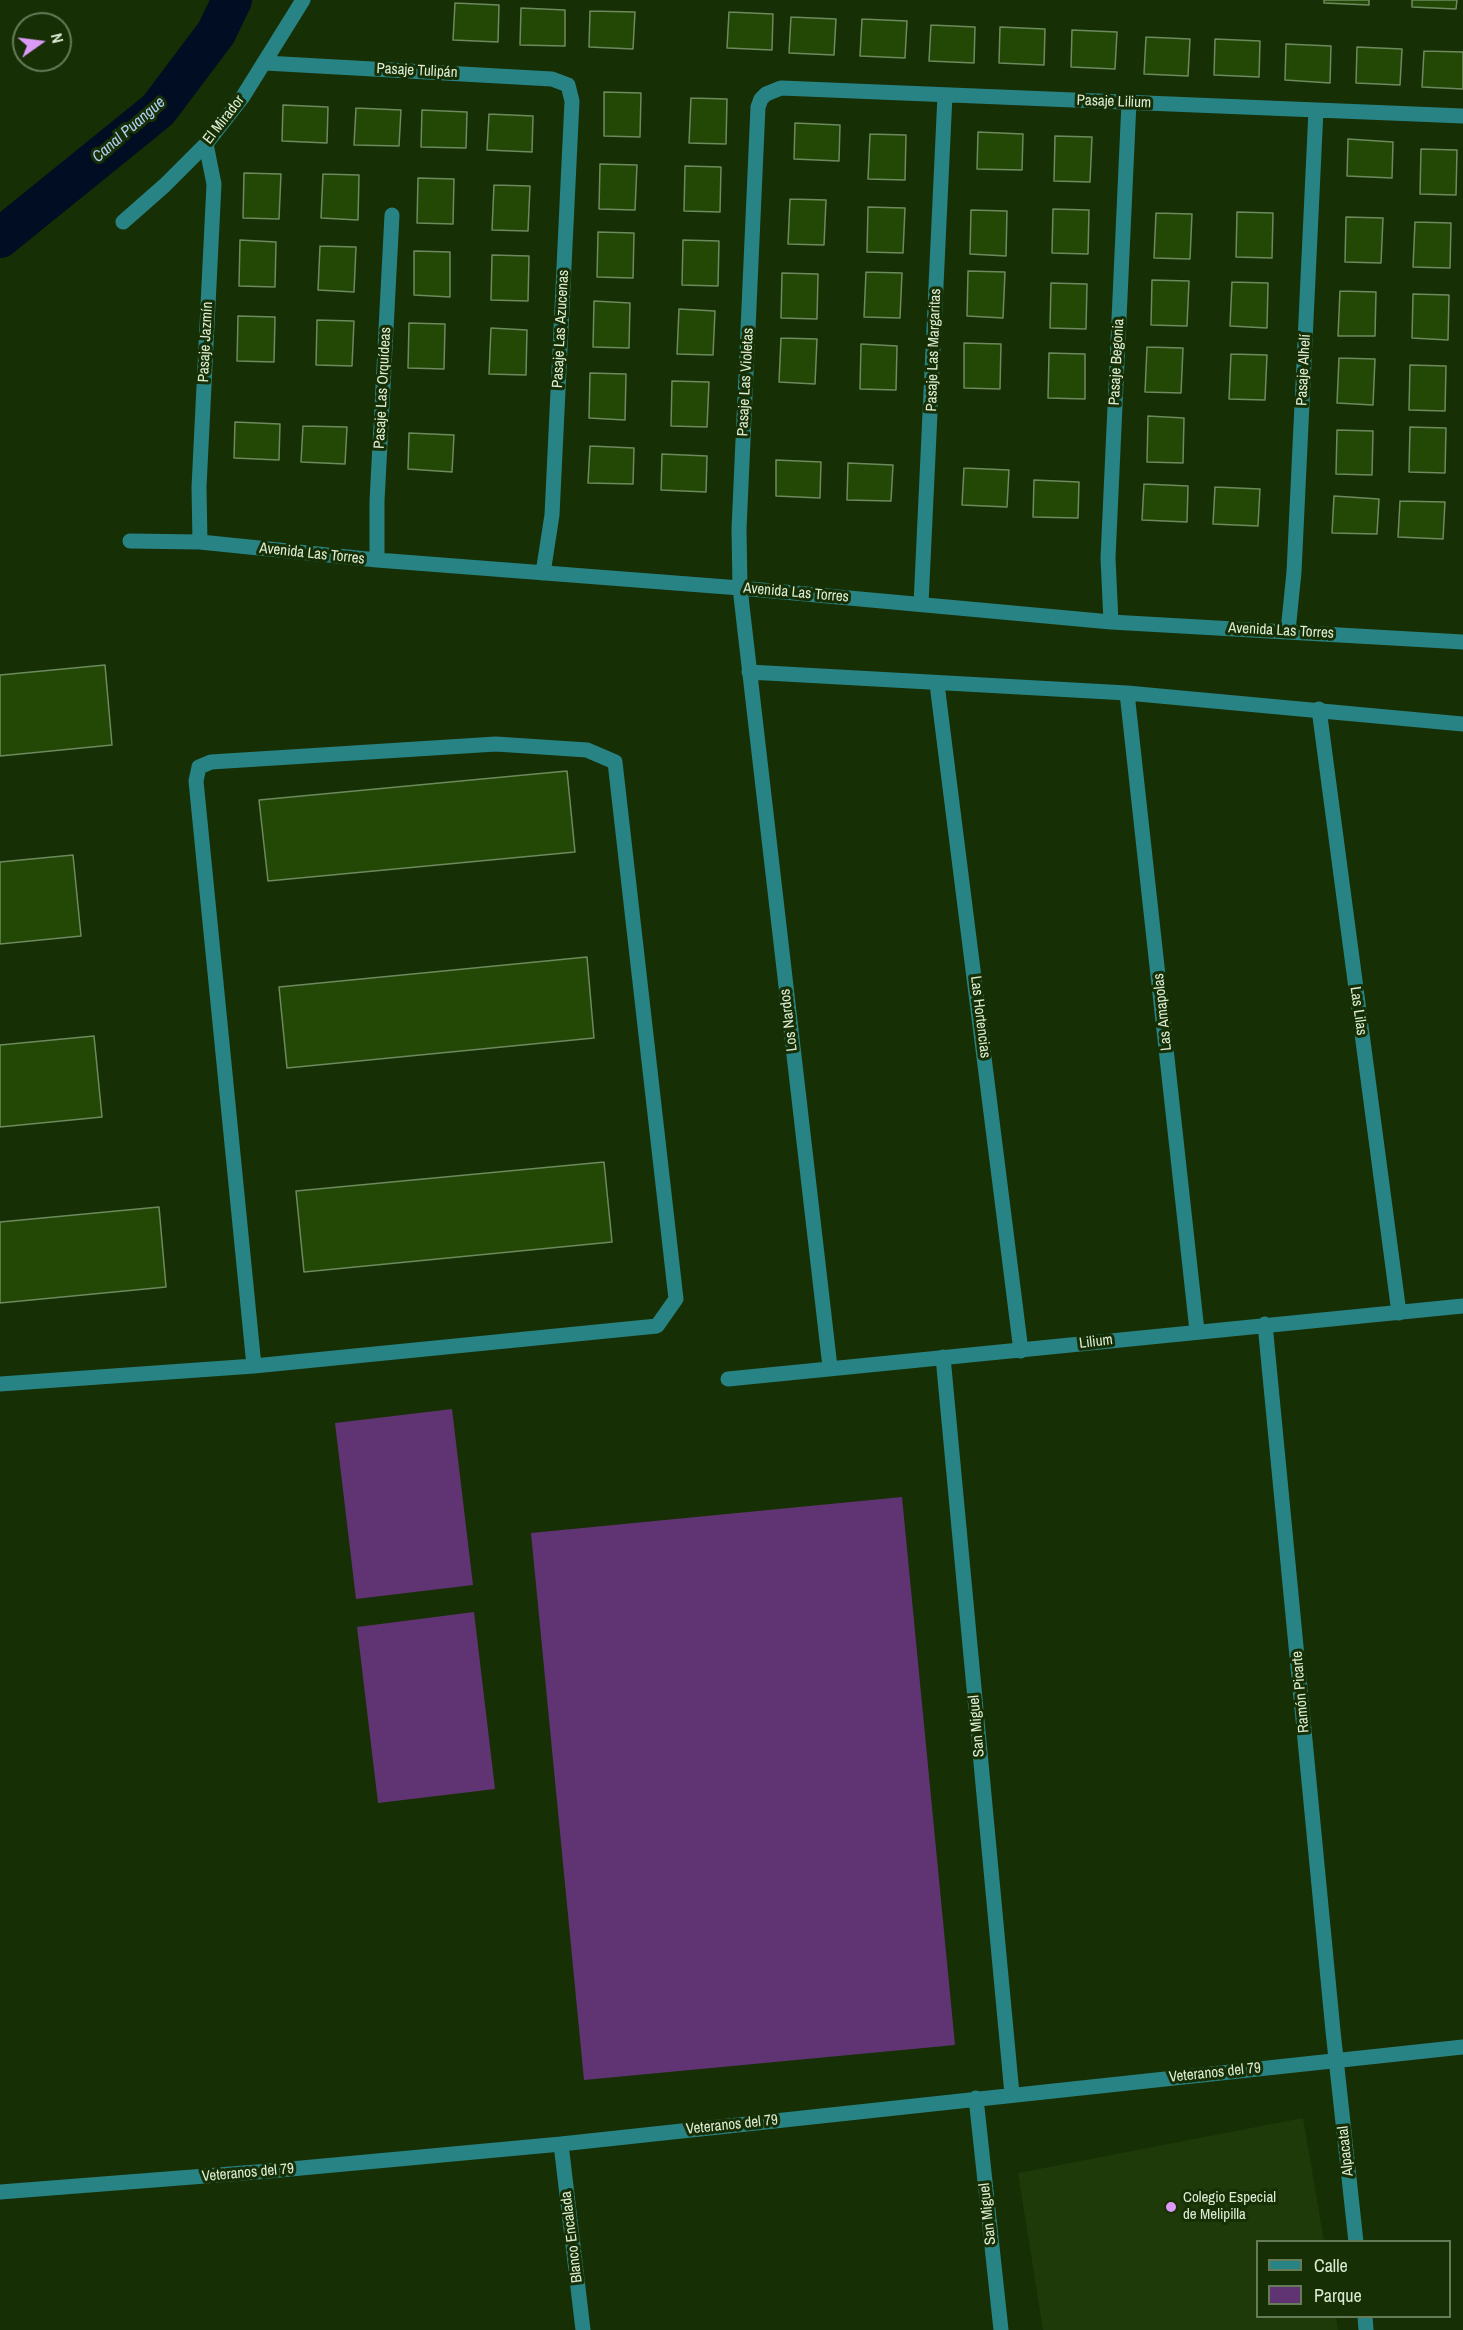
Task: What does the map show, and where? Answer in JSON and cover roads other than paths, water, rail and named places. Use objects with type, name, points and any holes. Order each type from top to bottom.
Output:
[{"type":"street","name":"El Mirador","points":[[123,222],[206,144],[265,63],[303,0]]},
{"type":"street","name":"Pasaje Tulipán","points":[[265,63],[552,79],[568,85]]},
{"type":"street","name":"Pasaje Las Azucenas","points":[[543,573],[552,515],[572,101],[568,85]]},
{"type":"street","name":"Pasaje Lilium","points":[[766,94],[781,88],[1463,116]]},
{"type":"street","name":"Pasaje Las Violetas","points":[[749,672],[740,588],[739,529],[758,107],[766,94]]},
{"type":"street","name":"Pasaje Las Margaritas","points":[[921,604],[945,95]]},
{"type":"street","name":"Pasaje Begonia","points":[[1111,622],[1108,558],[1129,102]]},
{"type":"street","name":"Pasaje Alhelí","points":[[1288,631],[1294,572],[1316,110]]},
{"type":"street","name":"Pasaje Jazmín","points":[[200,542],[199,487],[214,192],[206,144]]},
{"type":"street","name":"Pasaje Las Orquídeas","points":[[377,560],[377,501],[392,215]]},
{"type":"street","name":"Avenida Las Torres","points":[[130,541],[200,542],[377,560],[740,588],[1111,622],[1463,642]]},
{"type":"street","points":[[749,672],[1127,693],[1463,724]]},
{"type":"street","name":"Los Nardos","points":[[749,672],[830,1367]]},
{"type":"street","name":"Las Hortencias","points":[[937,684],[1021,1351]]},
{"type":"street","name":"Las Amapolas","points":[[1127,693],[1197,1330]]},
{"type":"street","name":"Las Lilas","points":[[1319,709],[1399,1312]]},
{"type":"street","points":[[0,1384],[254,1366],[657,1326],[676,1299],[615,762],[587,750],[495,744],[211,762],[199,767],[196,781],[254,1366]]},
{"type":"street","name":"Lilium","points":[[728,1379],[830,1367],[1021,1351],[1197,1330],[1463,1306]]},
{"type":"street","name":"Ramón Picarte","points":[[1265,1324],[1336,2060]]},
{"type":"street","name":"San Miguel","points":[[943,1358],[1012,2094]]},
{"type":"street","name":"Veteranos del 79","points":[[0,2192],[269,2171],[561,2144],[1463,2047]]},
{"type":"street","name":"Alpacatal","points":[[1336,2060],[1356,2240]]},
{"type":"street","name":"San Miguel","points":[[976,2098],[1001,2330]]},
{"type":"street","name":"Blanco Encalada","points":[[561,2144],[583,2330]]},
{"type":"waterway","name":"Canal Puangue","points":[[0,238],[158,110],[216,33],[232,0]]},
{"type":"place","name":"Colegio Especial de Melipilla","points":[[1171,2207]]}]
